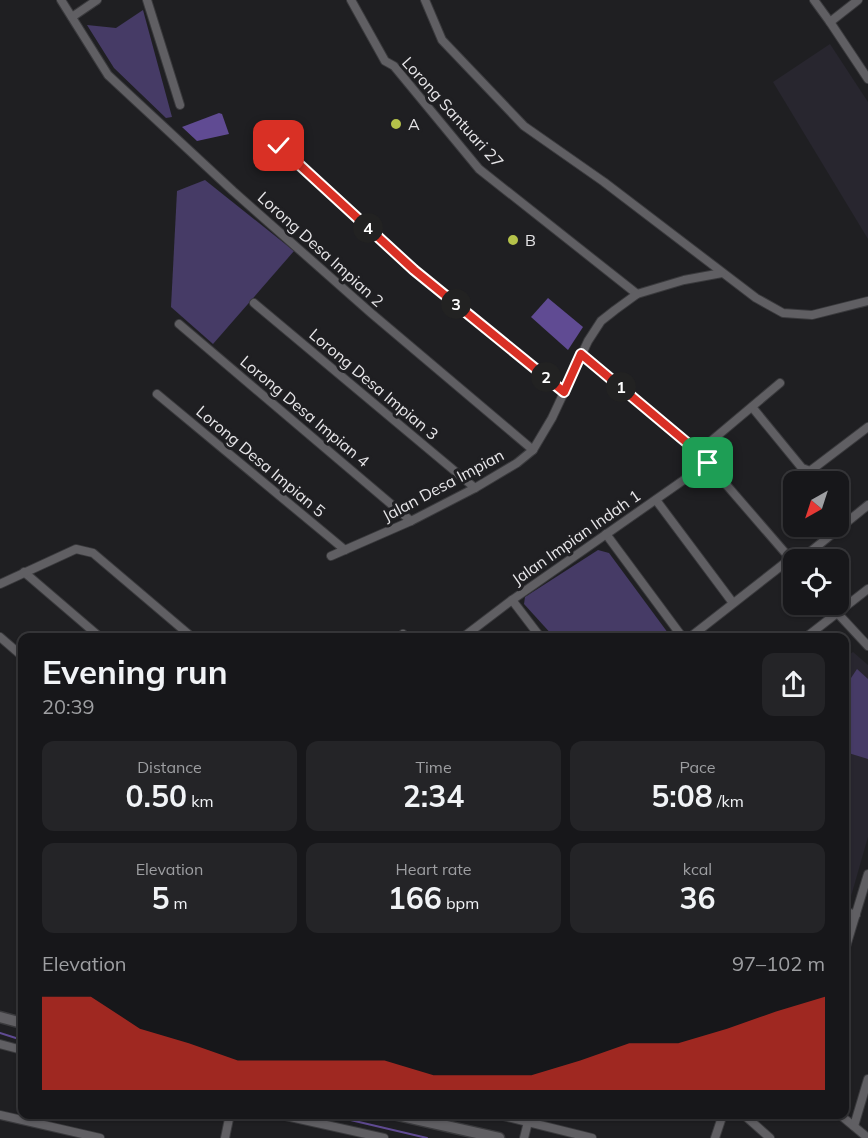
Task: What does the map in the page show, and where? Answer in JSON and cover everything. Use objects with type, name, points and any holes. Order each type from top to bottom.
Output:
[{"type":"street","name":"Lorong Desa Impian 2","points":[[61,0],[108,75],[371,313],[533,450]]},
{"type":"street","points":[[72,17],[97,0]]},
{"type":"street","points":[[147,0],[180,105]]},
{"type":"street","name":"Lorong Santuari 27","points":[[351,0],[385,61],[394,66],[479,169],[638,294]]},
{"type":"street","points":[[425,0],[442,40],[524,126],[604,182],[756,298],[783,313],[812,315],[868,302]]},
{"type":"street","points":[[814,0],[868,79]]},
{"type":"street","points":[[830,22],[858,0]]},
{"type":"street","points":[[279,146],[414,270],[564,392]]},
{"type":"street","name":"Jalan Desa Impian","points":[[332,556],[475,488],[517,463],[533,450],[552,418],[581,354],[601,321],[638,294],[684,280],[722,273]]},
{"type":"street","name":"Lorong Desa Impian 3","points":[[254,303],[475,488]]},
{"type":"street","name":"Lorong Desa Impian 4","points":[[179,324],[411,520]]},
{"type":"street","points":[[581,354],[698,452],[784,549]]},
{"type":"street","points":[[698,452],[780,383]]},
{"type":"street","name":"Lorong Desa Impian 5","points":[[157,394],[345,550]]},
{"type":"street","points":[[752,407],[802,468],[810,471],[868,427]]},
{"type":"street","name":"Jalan Impian Indah 1","points":[[469,633],[708,463]]},
{"type":"street","points":[[656,500],[733,603]]},
{"type":"street","points":[[809,549],[868,506]]},
{"type":"street","points":[[606,534],[679,633]]},
{"type":"street","points":[[0,584],[76,549],[93,553],[187,633]]},
{"type":"street","points":[[695,633],[783,568]]},
{"type":"street","points":[[24,572],[95,633]]},
{"type":"street","points":[[849,604],[868,589]]},
{"type":"street","points":[[512,600],[537,633]]},
{"type":"street","points":[[812,633],[836,615]]},
{"type":"street","points":[[838,615],[868,646]]},
{"type":"street","points":[[0,637],[18,653]]},
{"type":"street","points":[[849,937],[868,874]]},
{"type":"street","points":[[849,913],[856,915]]},
{"type":"street","points":[[0,1017],[18,1022]]},
{"type":"street","points":[[0,1044],[18,1049]]},
{"type":"street","points":[[854,1126],[868,1079]]},
{"type":"street","points":[[0,1115],[100,1138]]},
{"type":"street","points":[[225,1138],[229,1119]]},
{"type":"street","points":[[299,1119],[384,1138]]},
{"type":"street","points":[[415,1119],[499,1138]]},
{"type":"street","points":[[524,1138],[529,1119]]},
{"type":"street","points":[[532,1119],[592,1138]]},
{"type":"street","points":[[715,1138],[721,1119]]},
{"type":"street","points":[[748,1119],[770,1138]]},
{"type":"street","points":[[845,1119],[868,1138]]},
{"type":"shaded area","points":[[143,10],[172,117],[166,118],[114,68],[87,25],[116,28]]},
{"type":"shaded area","points":[[830,44],[868,102],[868,239],[773,82]]},
{"type":"shaded area","points":[[219,113],[222,114],[229,134],[197,141],[182,127]]},
{"type":"shaded area","points":[[205,180],[294,251],[213,344],[171,307],[177,191]]},
{"type":"shaded area","points":[[548,298],[583,327],[568,350],[531,317]]},
{"type":"shaded area","points":[[598,550],[609,553],[668,633],[550,633],[524,604],[525,597]]},
{"type":"shaded area","points":[[853,652],[868,665],[868,837],[849,901],[849,655]]},
{"type":"shaded area","points":[[857,669],[868,679],[868,759],[849,753],[849,681]]},
{"type":"waterway","points":[[0,1033],[18,1039]]},
{"type":"waterway","points":[[346,1119],[427,1138]]},
{"type":"place","name":"A","points":[[396,124]]},
{"type":"place","name":"B","points":[[513,240]]},
{"type":"route","points":[[279,146],[414,270],[564,392],[581,354],[698,452],[708,463]]}]
